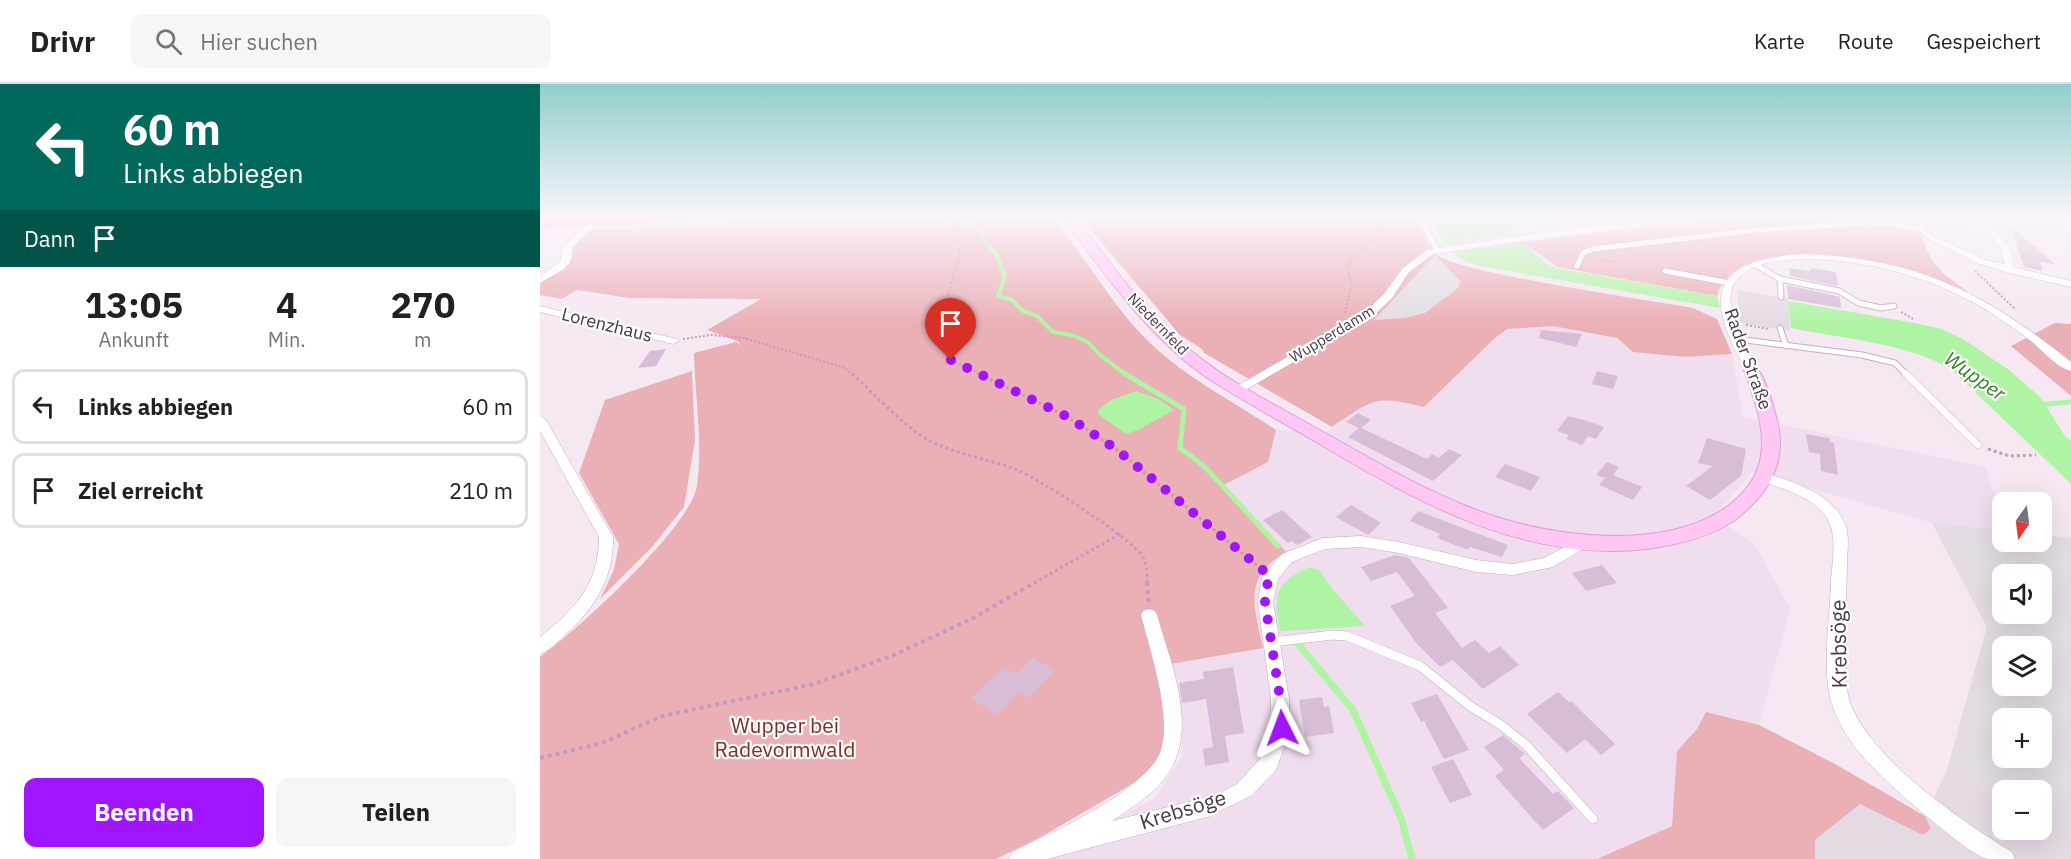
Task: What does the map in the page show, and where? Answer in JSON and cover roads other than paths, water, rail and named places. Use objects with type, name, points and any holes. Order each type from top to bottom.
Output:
[{"type":"street","points":[[540,280],[561,267],[566,253]]},
{"type":"street","name":"Niedernfeld","points":[[1097,253],[1151,321],[1186,355],[1238,389]]},
{"type":"street","name":"Wupperdamm","points":[[1238,389],[1369,314],[1388,296],[1406,270],[1428,253]]},
{"type":"street","points":[[1962,253],[2007,270],[2071,284]]},
{"type":"street","points":[[2006,253],[2009,263],[2007,270]]},
{"type":"street","name":"Rader Straße","points":[[1238,389],[1467,517],[1514,532],[1581,543],[1636,542],[1696,531],[1731,513],[1753,494],[1765,478],[1773,451],[1772,431],[1766,406],[1737,339],[1728,311],[1727,297],[1730,283],[1746,268],[1754,264],[1778,259],[1813,257],[1854,260],[1894,268],[1929,279],[1970,296],[2009,320],[2071,368]]},
{"type":"street","name":"Lorenzhaus","points":[[540,309],[673,341]]},
{"type":"street","points":[[540,420],[606,537],[606,563],[596,589],[540,647]]},
{"type":"street","name":"Krebsöge","points":[[1765,478],[1785,484],[1819,502],[1831,513],[1838,525],[1837,689],[1848,718],[1870,751],[1899,779],[1999,858]]},
{"type":"street","name":"Krebsöge","points":[[1028,855],[1211,805],[1230,798],[1254,781],[1274,754],[1282,728],[1282,711],[1265,592],[1270,576],[1280,563],[1292,555],[1314,546],[1338,541],[1382,543],[1470,566],[1502,569],[1557,561],[1581,543]]},
{"type":"street","name":"Krebsöge","points":[[1028,855],[1118,806],[1161,772],[1171,752],[1172,717],[1149,615]]},
{"type":"lane","points":[[1577,266],[1583,253]]},
{"type":"lane","points":[[1754,264],[1780,279],[1839,291],[1858,303],[1873,307],[1895,308]]},
{"type":"lane","points":[[1665,271],[1730,283]]},
{"type":"lane","points":[[1780,279],[1781,297]]},
{"type":"lane","points":[[1780,328],[1786,346]]},
{"type":"lane","points":[[1737,339],[1862,355],[1895,363],[1978,445]]},
{"type":"lane","points":[[1272,642],[1333,635],[1347,636],[1420,666],[1463,701],[1501,725],[1526,745],[1593,819]]},
{"type":"water","points":[[1454,253],[1535,253],[1547,264],[1556,268],[1717,296],[1720,308],[1480,266],[1463,260]]},
{"type":"water","name":"Wupper","points":[[1788,301],[1915,323],[1941,329],[1963,339],[2009,370],[2040,397],[2065,436],[2071,441],[2071,484],[1950,368],[1912,352],[1872,342],[1791,328]]},
{"type":"water","points":[[1136,391],[1159,399],[1174,410],[1126,434],[1099,415],[1098,410],[1111,400]]},
{"type":"water","points":[[1310,567],[1320,571],[1333,590],[1365,626],[1280,631],[1277,608],[1279,592],[1290,578]]},
{"type":"waterway","points":[[995,253],[1005,277],[998,296],[1012,300],[1023,311],[1037,316],[1053,332],[1072,335],[1088,342],[1099,354],[1126,375]]},
{"type":"waterway","points":[[1125,374],[1184,409],[1180,448],[1204,466],[1278,546]]},
{"type":"waterway","points":[[2038,405],[2069,402]]},
{"type":"waterway","points":[[1298,644],[1353,710],[1401,818],[1412,859]]},
{"type":"park label","name":"Wupper bei Radevormwald","points":[[785,738]]}]
